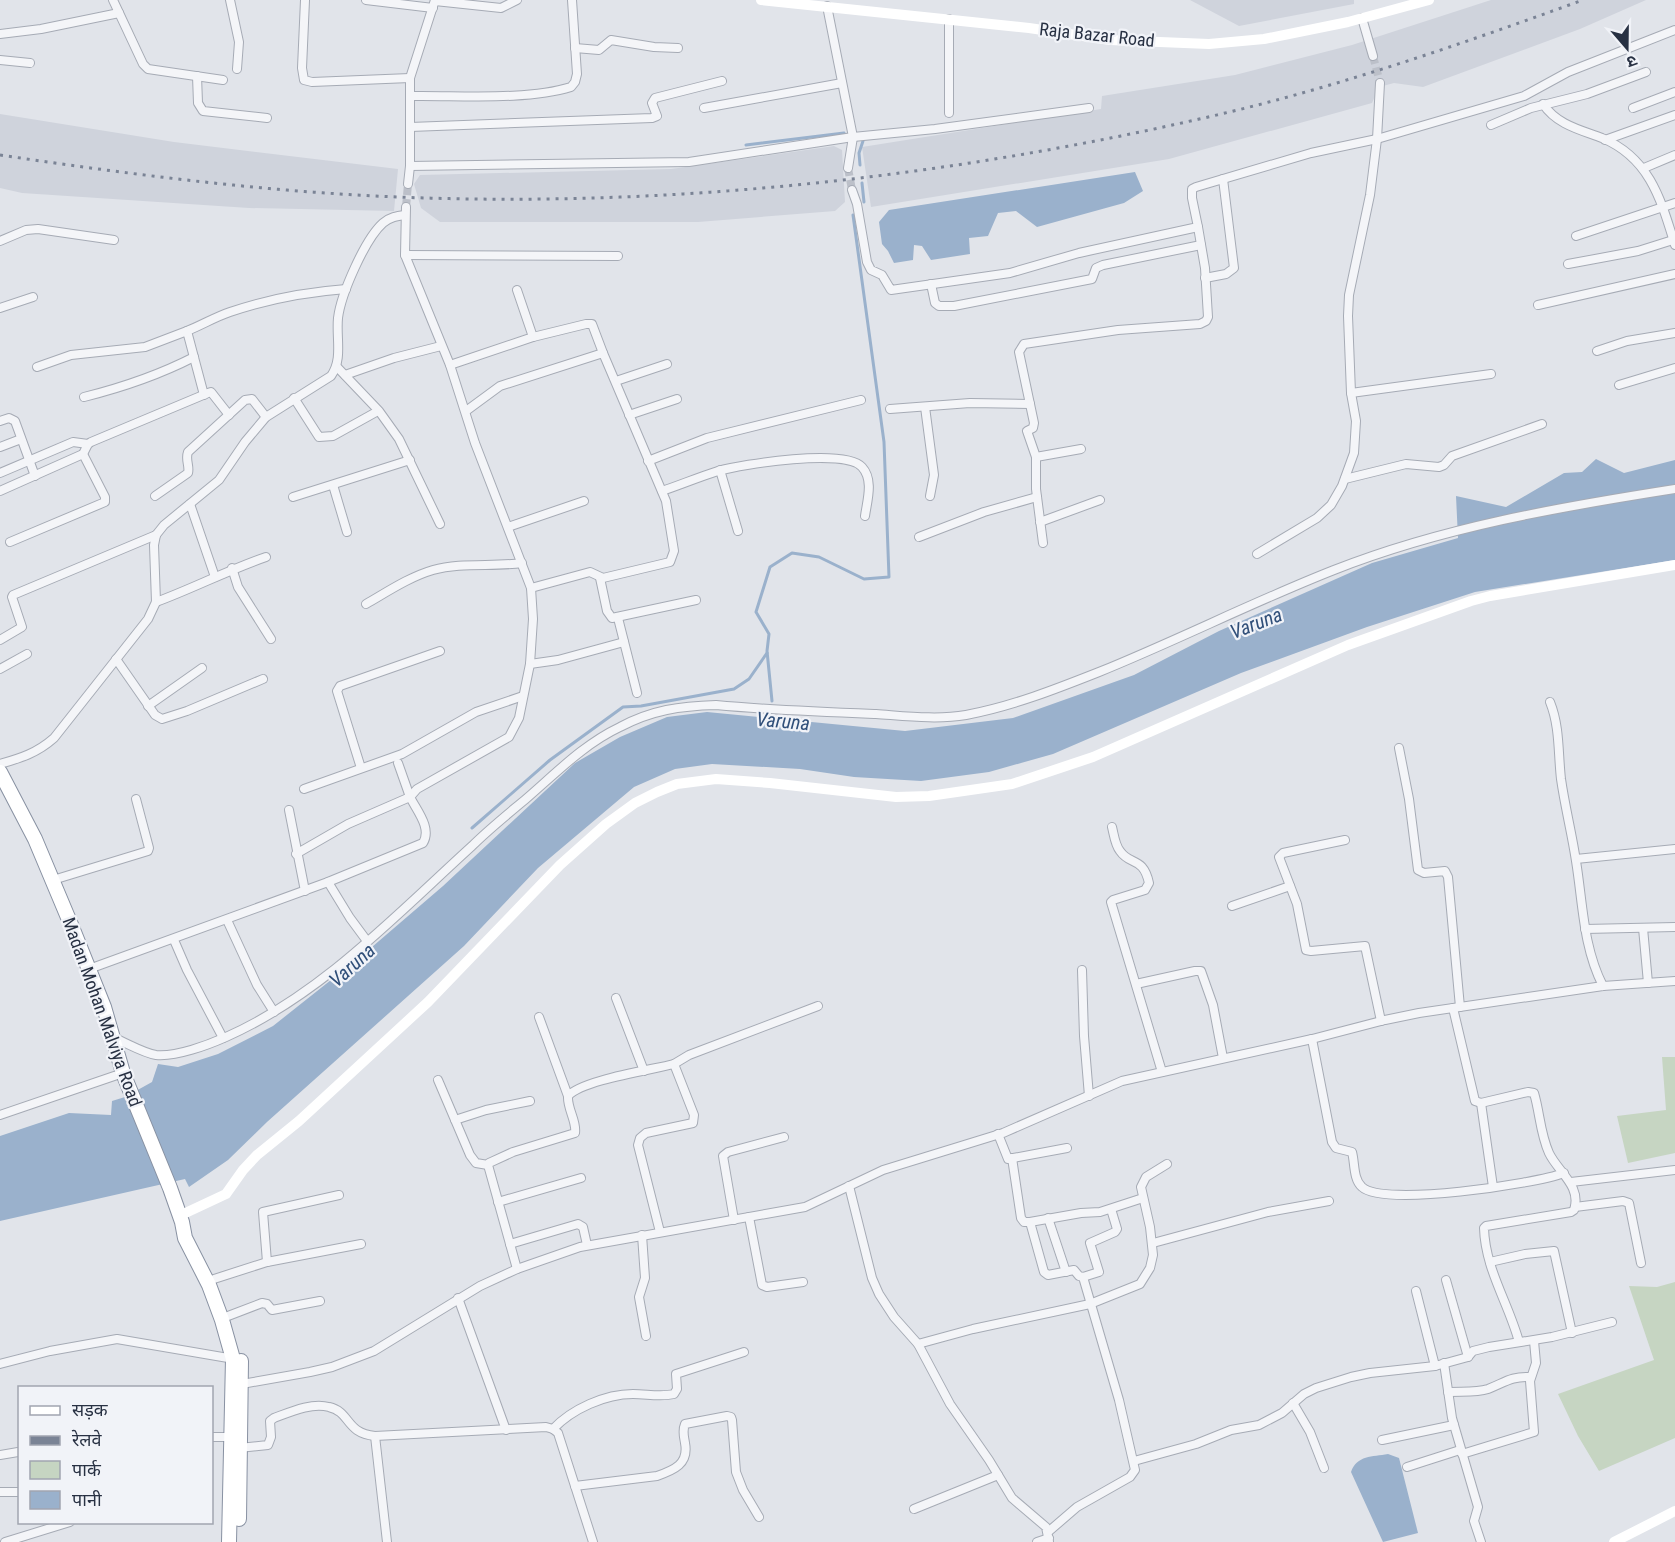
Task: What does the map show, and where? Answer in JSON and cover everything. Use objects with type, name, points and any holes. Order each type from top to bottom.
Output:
[{"type":"highway","name":"Madan Mohan Malviya Road","points":[[2,780],[35,839],[53,880],[89,969],[114,1038],[123,1073],[170,1188],[185,1238],[209,1286],[237,1360],[238,1542]]},
{"type":"highway","name":"Madan Mohan Malviya Road","points":[[180,1219],[192,1235],[214,1280],[228,1316],[242,1383],[229,1542]]},
{"type":"street","points":[[113,0],[143,64],[148,69],[223,80]]},
{"type":"street","points":[[230,0],[239,42],[237,69]]},
{"type":"street","points":[[305,0],[302,68],[304,80],[312,82],[410,78]]},
{"type":"street","points":[[366,0],[501,8],[517,0]]},
{"type":"street","points":[[410,96],[499,95],[561,90],[571,87],[577,74],[572,0]]},
{"type":"street","name":"Raja Bazar Road","points":[[761,0],[1029,28],[1110,40],[1209,44],[1264,39],[1362,18],[1429,0]]},
{"type":"street","points":[[408,184],[410,78],[434,3]]},
{"type":"street","points":[[827,6],[853,138],[848,168]]},
{"type":"street","points":[[0,34],[40,29],[119,13]]},
{"type":"street","points":[[1362,18],[1373,56]]},
{"type":"street","points":[[949,19],[949,113]]},
{"type":"street","points":[[1043,543],[1037,497],[1036,457],[1027,431],[1033,428],[1034,423],[1020,352],[1024,344],[1118,330],[1200,324],[1206,321],[1208,317],[1205,278],[1192,189],[1311,153],[1377,139],[1524,96],[1568,72],[1675,30]]},
{"type":"street","points":[[575,48],[599,50],[611,40],[654,47],[678,48]]},
{"type":"street","points":[[0,60],[30,63]]},
{"type":"street","points":[[1491,125],[1528,109],[1587,94],[1646,72]]},
{"type":"street","points":[[197,76],[198,103],[203,111],[267,118]]},
{"type":"street","points":[[410,128],[652,118],[657,116],[652,103],[655,98],[722,81]]},
{"type":"street","points":[[704,108],[842,83]]},
{"type":"street","points":[[1257,554],[1317,518],[1331,505],[1345,479],[1354,453],[1356,435],[1348,316],[1349,295],[1370,195],[1377,139],[1380,83]]},
{"type":"street","points":[[1633,108],[1675,92]]},
{"type":"street","points":[[1524,96],[1528,109]]},
{"type":"street","points":[[1543,104],[1548,112],[1563,123],[1605,140],[1628,154],[1644,168],[1652,182],[1674,243],[1568,264]]},
{"type":"street","points":[[410,166],[690,162],[853,138],[1089,108]]},
{"type":"street","points":[[1605,140],[1675,115]]},
{"type":"street","points":[[1644,168],[1675,155]]},
{"type":"street","points":[[1205,278],[1226,274],[1234,268],[1223,179]]},
{"type":"street","points":[[852,190],[857,204],[869,268],[882,275],[888,288],[892,290],[1010,273],[1079,253],[1198,227]]},
{"type":"street","points":[[1576,236],[1675,203]]},
{"type":"street","points":[[0,764],[27,756],[41,749],[54,738],[148,619],[156,602],[154,544],[156,535],[164,525],[219,480],[245,442],[266,417],[331,376],[337,367],[339,358],[338,323],[342,296],[372,235],[390,218],[405,211],[405,255],[450,365],[475,443],[531,588],[533,619],[530,664],[519,718],[508,736],[417,789],[410,797],[348,824],[296,854]]},
{"type":"street","points":[[0,241],[26,230],[38,229],[114,240]]},
{"type":"street","points":[[931,284],[933,298],[939,306],[964,304],[1092,279],[1096,268],[1103,265],[1201,245]]},
{"type":"street","points":[[405,255],[618,256]]},
{"type":"street","points":[[1538,305],[1675,274]]},
{"type":"street","points":[[37,367],[70,355],[144,347],[228,312],[270,300],[315,291],[346,289]]},
{"type":"street","points":[[517,290],[533,337]]},
{"type":"street","points":[[0,308],[33,297]]},
{"type":"street","points":[[450,365],[533,337],[592,324],[666,501],[674,551],[672,558],[666,563],[600,578],[590,572],[531,588]]},
{"type":"street","points":[[187,331],[204,395]]},
{"type":"street","points":[[1598,351],[1627,341],[1675,333]]},
{"type":"street","points":[[345,375],[394,358],[441,346]]},
{"type":"street","points":[[466,411],[500,386],[603,353]]},
{"type":"street","points":[[84,397],[124,387],[163,373],[194,357]]},
{"type":"street","points":[[615,381],[667,364]]},
{"type":"street","points":[[337,367],[378,411],[399,439],[440,524]]},
{"type":"street","points":[[1619,385],[1675,368]]},
{"type":"street","points":[[1352,393],[1491,374]]},
{"type":"street","points":[[0,473],[73,442],[88,444],[211,392],[229,415]]},
{"type":"street","points":[[294,398],[319,437],[333,436],[378,411]]},
{"type":"street","points":[[155,496],[188,473],[190,468],[187,460],[188,452],[248,399],[252,399],[266,417]]},
{"type":"street","points":[[629,415],[677,399]]},
{"type":"street","points":[[648,461],[707,438],[861,400]]},
{"type":"street","points":[[890,409],[970,403],[1030,404]]},
{"type":"street","points":[[925,407],[934,474],[930,496]]},
{"type":"street","points":[[0,421],[12,418],[34,476]]},
{"type":"street","points":[[1345,479],[1406,464],[1439,467],[1452,456],[1542,424]]},
{"type":"street","points":[[0,447],[21,438]]},
{"type":"street","points":[[0,491],[83,454],[88,444]]},
{"type":"street","points":[[1036,457],[1081,449]]},
{"type":"street","points":[[10,542],[105,502],[105,497],[83,454]]},
{"type":"street","points":[[662,491],[720,470],[801,458],[834,457],[861,465],[868,480],[865,516]]},
{"type":"street","points":[[292,497],[410,460]]},
{"type":"street","points":[[720,470],[738,531]]},
{"type":"street","points":[[333,485],[347,532]]},
{"type":"street","points":[[114,1038],[154,1055],[183,1052],[244,1029],[274,1012],[310,987],[367,941],[474,844],[595,740],[650,713],[683,706],[716,705],[918,716],[963,715],[984,711],[1043,695],[1333,570],[1371,556],[1483,524],[1589,502],[1675,489]]},
{"type":"street","points":[[919,537],[984,512],[1037,497]]},
{"type":"street","points":[[1040,522],[1100,500]]},
{"type":"street","points":[[508,527],[584,501]]},
{"type":"street","points":[[190,504],[215,577]]},
{"type":"street","points":[[0,640],[22,627],[12,597],[14,595],[156,535]]},
{"type":"street","points":[[156,602],[232,568],[266,557]]},
{"type":"street","points":[[366,604],[432,571],[449,567],[493,567],[522,563]]},
{"type":"street","points":[[180,1219],[226,1194],[257,1155],[299,1121],[428,1002],[560,865],[606,824],[635,803],[657,792],[686,783],[716,779],[896,797],[929,796],[1012,784],[1093,757],[1348,645],[1471,601],[1675,565]]},
{"type":"street","points":[[232,568],[238,587],[271,639]]},
{"type":"street","points":[[600,578],[610,617],[618,618],[696,600]]},
{"type":"street","points":[[618,618],[637,693]]},
{"type":"street","points":[[530,664],[558,660],[624,642]]},
{"type":"street","points":[[361,768],[337,691],[340,686],[440,651]]},
{"type":"street","points":[[0,669],[27,654]]},
{"type":"street","points":[[116,659],[155,715],[162,718],[173,716],[263,679]]},
{"type":"street","points":[[148,706],[202,668]]},
{"type":"street","points":[[304,789],[402,754],[476,712],[524,696]]},
{"type":"street","points":[[1550,702],[1557,726],[1562,780],[1585,929],[1592,963],[1603,986]]},
{"type":"street","points":[[1399,748],[1409,799],[1418,870],[1424,873],[1445,870],[1448,877],[1457,1007],[1473,1097],[1475,1101],[1481,1103],[1528,1092],[1534,1093],[1545,1143],[1550,1155],[1571,1182],[1575,1207]]},
{"type":"street","points":[[89,969],[174,940],[328,882],[423,843],[427,837],[427,831],[410,797],[398,764]]},
{"type":"street","points":[[53,880],[148,851],[136,799]]},
{"type":"street","points":[[289,810],[304,891]]},
{"type":"street","points":[[1112,827],[1118,849],[1123,855],[1143,867],[1149,884],[1145,890],[1112,902],[1162,1072]]},
{"type":"street","points":[[1345,840],[1279,857],[1297,904],[1306,950],[1365,946],[1381,1021]]},
{"type":"street","points":[[1576,859],[1675,849]]},
{"type":"street","points":[[328,882],[367,941]]},
{"type":"street","points":[[1232,906],[1290,886]]},
{"type":"street","points":[[227,920],[258,985],[274,1012]]},
{"type":"street","points":[[1585,929],[1675,927]]},
{"type":"street","points":[[1643,928],[1648,983]]},
{"type":"street","points":[[174,940],[223,1038]]},
{"type":"street","points":[[1082,970],[1089,1096]]},
{"type":"street","points":[[1136,984],[1201,971],[1213,1005],[1223,1058]]},
{"type":"street","points":[[242,1383],[332,1367],[374,1352],[458,1298],[517,1269],[587,1245],[805,1207],[883,1170],[998,1134],[1122,1081],[1312,1039],[1381,1021],[1457,1007],[1603,986],[1675,981]]},
{"type":"street","points":[[616,998],[644,1071]]},
{"type":"street","points":[[488,1165],[513,1152],[575,1133],[576,1128],[567,1102],[572,1091],[592,1083],[674,1064],[689,1055],[818,1006]]},
{"type":"street","points":[[539,1017],[568,1096]]},
{"type":"street","points":[[1312,1039],[1332,1142],[1336,1148],[1352,1152],[1356,1175],[1364,1189],[1371,1192],[1429,1195],[1458,1193],[1547,1179],[1564,1173]]},
{"type":"street","points":[[660,1232],[638,1145],[640,1138],[646,1133],[693,1123],[694,1115],[674,1064]]},
{"type":"street","points":[[0,1115],[123,1073]]},
{"type":"street","points":[[438,1080],[474,1161],[488,1165]]},
{"type":"street","points":[[455,1120],[530,1101]]},
{"type":"street","points":[[1481,1103],[1493,1187]]},
{"type":"street","points":[[998,1134],[1006,1157],[1012,1158],[1067,1148]]},
{"type":"street","points":[[734,1220],[723,1156],[728,1152],[784,1137]]},
{"type":"street","points":[[1012,1158],[1021,1218],[1024,1222],[1100,1212],[1143,1198]]},
{"type":"street","points":[[918,1344],[973,1329],[1090,1304],[1140,1284],[1150,1268],[1153,1255],[1153,1243],[1141,1187],[1143,1182],[1167,1164]]},
{"type":"street","points":[[488,1165],[517,1269]]},
{"type":"street","points":[[1571,1182],[1675,1170]]},
{"type":"street","points":[[498,1202],[582,1178]]},
{"type":"street","points":[[849,1186],[872,1278],[879,1294],[894,1317],[918,1344],[950,1404],[1012,1498],[1046,1527],[1048,1538]]},
{"type":"street","points":[[267,1262],[263,1212],[339,1195]]},
{"type":"street","points":[[1153,1243],[1268,1212],[1329,1200]]},
{"type":"street","points":[[1519,1342],[1490,1262],[1484,1232],[1486,1226],[1571,1212],[1575,1207],[1623,1201],[1629,1203],[1641,1263]]},
{"type":"street","points":[[1030,1222],[1044,1272],[1048,1275],[1074,1270],[1078,1276],[1083,1277],[1099,1272],[1090,1243],[1117,1229],[1111,1209]]},
{"type":"street","points":[[749,1217],[762,1285],[767,1287],[803,1282]]},
{"type":"street","points":[[1048,1218],[1066,1272]]},
{"type":"street","points":[[510,1244],[578,1224],[583,1227],[587,1245]]},
{"type":"street","points":[[642,1235],[645,1278],[639,1297],[646,1336]]},
{"type":"street","points":[[214,1280],[267,1262],[361,1244]]},
{"type":"street","points":[[1490,1262],[1525,1254],[1554,1251],[1572,1333]]},
{"type":"street","points":[[1037,1542],[1048,1538],[1077,1507],[1130,1477],[1135,1470],[1119,1400],[1083,1277]]},
{"type":"street","points":[[1446,1281],[1468,1357]]},
{"type":"street","points":[[1416,1291],[1435,1366]]},
{"type":"street","points":[[458,1298],[506,1430]]},
{"type":"street","points":[[228,1316],[262,1303],[267,1304],[272,1310],[320,1301]]},
{"type":"street","points":[[1134,1461],[1196,1444],[1232,1430],[1259,1425],[1282,1413],[1304,1394],[1351,1377],[1435,1366],[1468,1357],[1473,1351],[1481,1349],[1534,1341],[1612,1322]]},
{"type":"street","points":[[0,1364],[50,1351],[117,1339],[237,1360]]},
{"type":"street","points":[[1407,1467],[1534,1432],[1530,1377],[1536,1363],[1534,1341]]},
{"type":"street","points":[[554,1429],[575,1412],[611,1397],[630,1394],[666,1396],[674,1394],[677,1389],[676,1374],[744,1352]]},
{"type":"street","points":[[1444,1363],[1454,1425],[1478,1507],[1474,1521],[1481,1542]]},
{"type":"street","points":[[1448,1392],[1485,1389],[1517,1377],[1530,1377]]},
{"type":"street","points":[[1293,1403],[1310,1432],[1323,1468]]},
{"type":"street","points":[[213,1437],[268,1445],[271,1437],[270,1421],[274,1418],[309,1407],[321,1406],[331,1407],[340,1412],[357,1432],[363,1435],[546,1427],[554,1429],[558,1433],[593,1542]]},
{"type":"street","points":[[575,1486],[657,1476],[669,1472],[682,1464],[686,1457],[687,1449],[683,1430],[685,1424],[727,1416],[732,1420],[736,1472],[743,1490],[759,1516]]},
{"type":"street","points":[[1382,1440],[1454,1425]]},
{"type":"street","points":[[375,1436],[387,1542]]},
{"type":"street","points":[[0,1455],[18,1452]]},
{"type":"street","points":[[914,1509],[998,1475]]},
{"type":"street","points":[[0,1492],[18,1492]]},
{"type":"street","points":[[1614,1542],[1675,1511]]},
{"type":"street","points":[[5,1542],[64,1524]]},
{"type":"shaded area","points":[[1190,0],[1354,0],[1354,4],[1239,26]]},
{"type":"shaded area","points":[[1491,0],[1646,0],[1580,29],[1423,87],[1394,83],[1379,87],[1372,103],[1169,159],[871,207],[862,147],[1101,109],[1102,96],[1235,75],[1352,45]]},
{"type":"shaded area","points":[[0,114],[174,142],[398,169],[394,211],[249,208],[22,193],[0,188]]},
{"type":"shaded area","points":[[834,146],[842,150],[845,202],[835,211],[698,222],[440,222],[421,208],[414,184],[420,175],[671,169]]},
{"type":"green space","points":[[1662,1057],[1675,1057],[1675,1153],[1628,1163],[1617,1116],[1666,1110]]},
{"type":"green space","points":[[1675,1282],[1675,1438],[1599,1471],[1578,1436],[1558,1394],[1654,1360],[1629,1286],[1657,1287]]},
{"type":"water","points":[[1135,172],[1143,191],[1124,203],[1037,227],[1016,211],[998,213],[988,236],[969,238],[970,254],[931,260],[922,246],[914,245],[913,260],[894,263],[882,244],[879,222],[889,210]]},
{"type":"water","name":"Varuna","points":[[1596,459],[1624,473],[1675,460],[1675,560],[1475,592],[1367,627],[1241,673],[1053,754],[989,772],[921,781],[854,777],[800,769],[712,764],[675,769],[634,787],[538,868],[464,946],[267,1122],[228,1160],[189,1187],[185,1179],[0,1221],[0,1136],[69,1113],[111,1115],[112,1101],[125,1097],[152,1082],[158,1064],[178,1067],[218,1054],[273,1026],[365,953],[443,886],[575,763],[620,737],[667,717],[707,712],[905,731],[1013,718],[1134,675],[1219,631],[1372,563],[1458,538],[1456,496],[1506,507],[1564,473],[1582,472]]},
{"type":"water","points":[[1388,1454],[1399,1458],[1418,1533],[1383,1542],[1351,1472],[1361,1460]]},
{"type":"waterway","points":[[746,145],[844,133]]},
{"type":"waterway","points":[[860,165],[859,153],[863,141]]},
{"type":"waterway","points":[[862,183],[864,202]]},
{"type":"waterway","name":"Varuna","points":[[772,701],[767,651],[769,634],[756,612],[770,567],[792,553],[819,557],[864,579],[889,577],[884,442],[853,215]]},
{"type":"waterway","points":[[472,828],[550,760],[623,707],[641,706],[734,689],[749,679],[767,653]]},
{"type":"tunnel","points":[[1373,56],[1380,83]]},
{"type":"tunnel","points":[[848,168],[852,190]]},
{"type":"tunnel","points":[[406,207],[408,184]]},
{"type":"railway","points":[[0,155],[212,183],[319,193],[426,198],[626,197],[826,182],[1025,154],[1267,103],[1358,77],[1583,0]]}]
